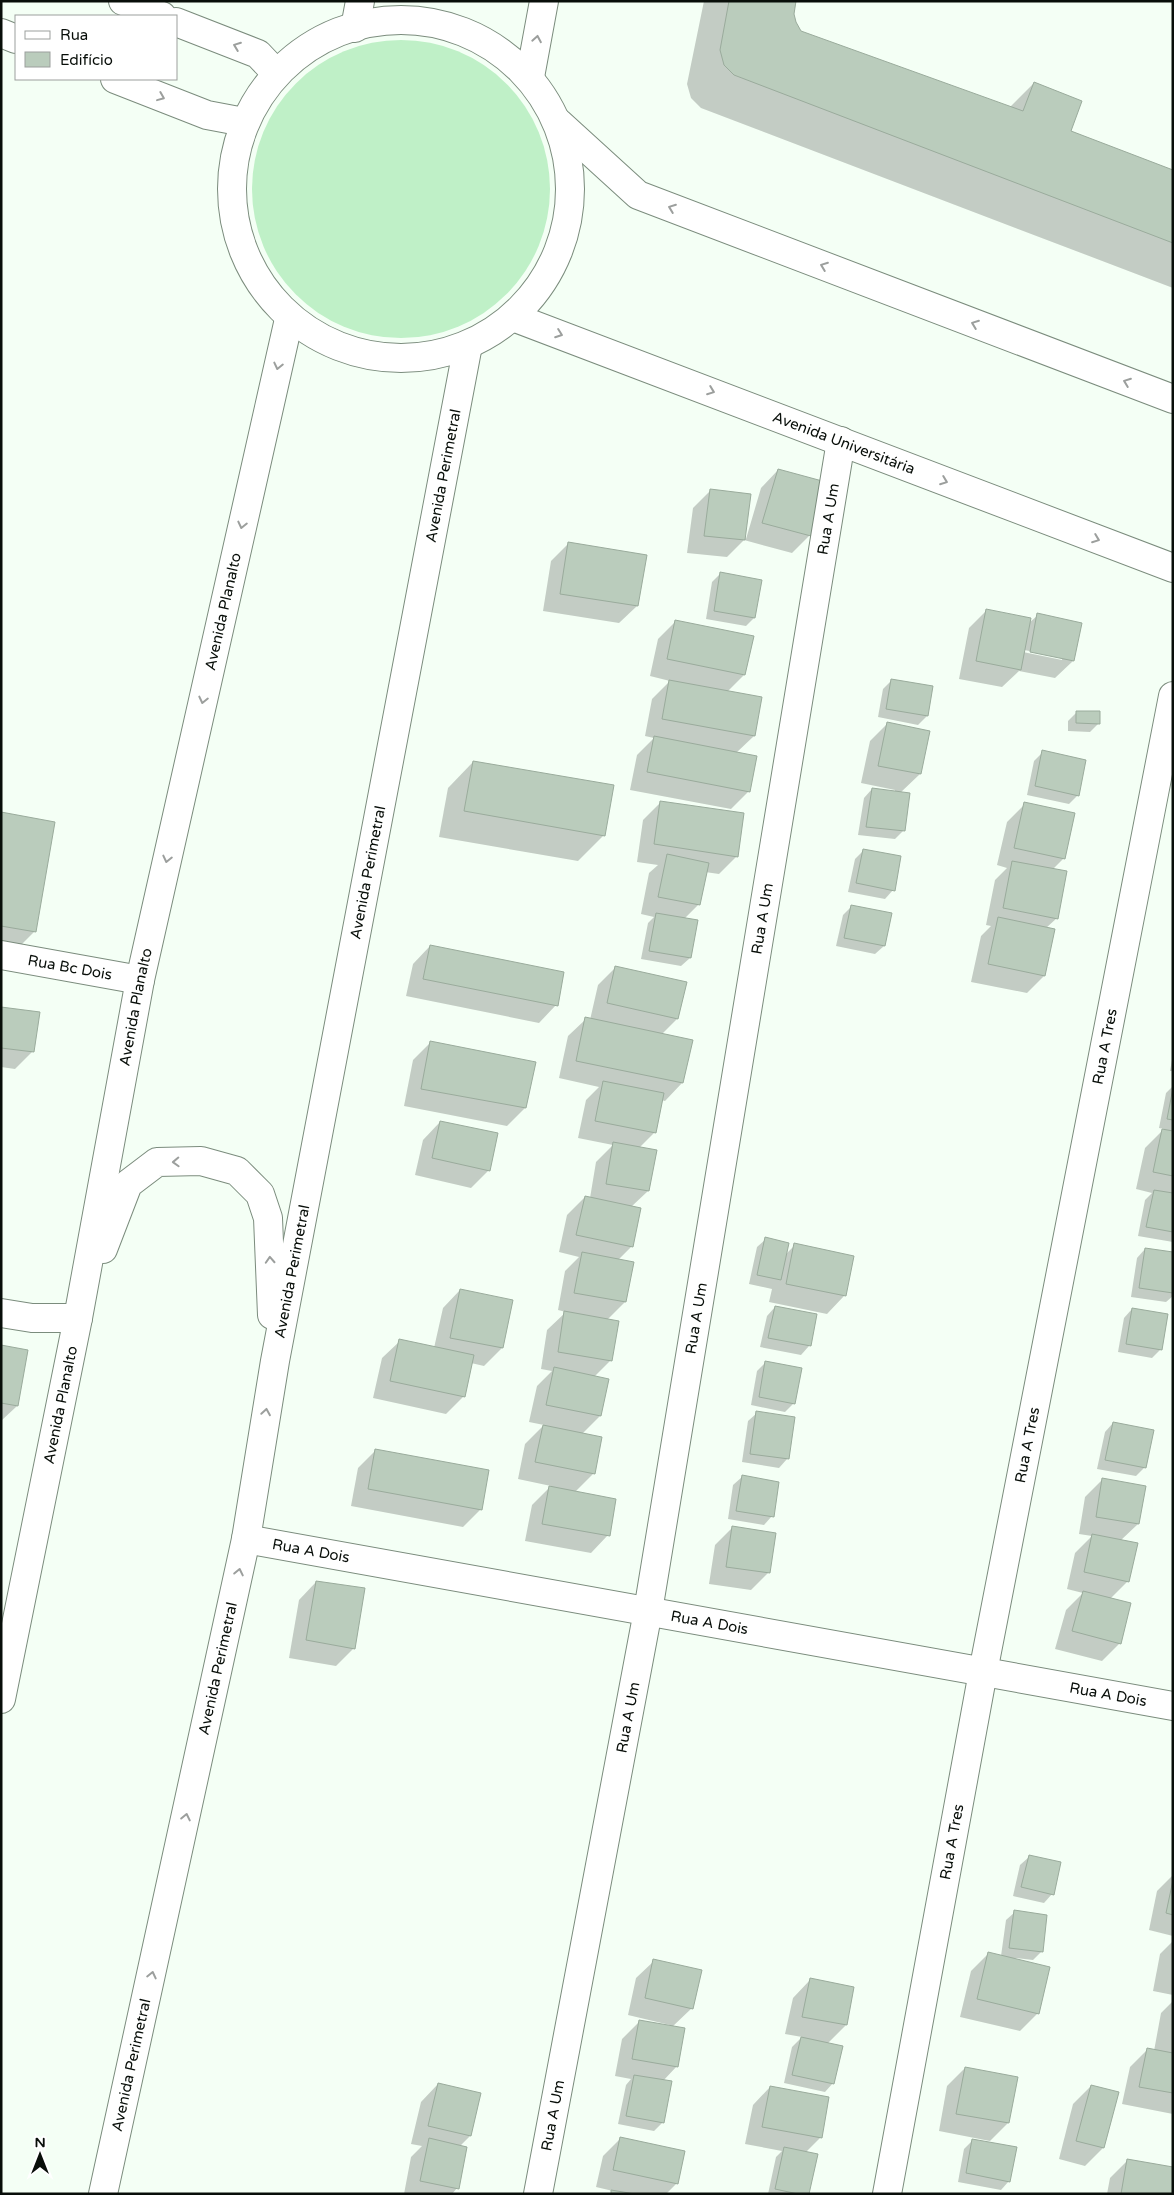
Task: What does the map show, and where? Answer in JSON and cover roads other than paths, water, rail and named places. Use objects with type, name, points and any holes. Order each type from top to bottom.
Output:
[{"type":"street","points":[[123,1],[159,15]]},
{"type":"street","points":[[355,28],[360,1]]},
{"type":"street","points":[[530,78],[544,1]]},
{"type":"street","points":[[559,123],[571,174],[568,227],[548,276],[513,317],[468,345],[416,358],[363,354],[322,339],[289,319],[264,291],[238,238],[231,180],[244,122],[276,73],[324,38],[381,20],[440,24],[489,44],[530,78],[559,123],[638,195],[1173,399]]},
{"type":"street","points":[[178,23],[258,54],[276,73]]},
{"type":"street","points":[[1,33],[15,39]]},
{"type":"street","points":[[118,80],[207,115],[244,122]]},
{"type":"street","name":"Avenida Universitária","points":[[513,317],[1173,568]]},
{"type":"street","name":"Avenida Planalto","points":[[1,1699],[4,1669],[78,1318],[140,980],[289,319]]},
{"type":"street","name":"Avenida Perimetral","points":[[103,2194],[246,1539],[274,1361],[468,345]]},
{"type":"street","name":"Rua A Um","points":[[538,2194],[648,1612],[841,441]]},
{"type":"street","name":"Rua A Tres","points":[[887,2194],[983,1672],[1173,696]]},
{"type":"street","name":"Rua Bc Dois","points":[[1,955],[140,980]]},
{"type":"street","points":[[1,1313],[32,1318],[78,1318],[128,1184],[157,1162],[201,1161],[237,1171],[260,1194],[268,1218],[274,1361]]},
{"type":"street","name":"Rua A Dois","points":[[246,1539],[1173,1706]]}]
